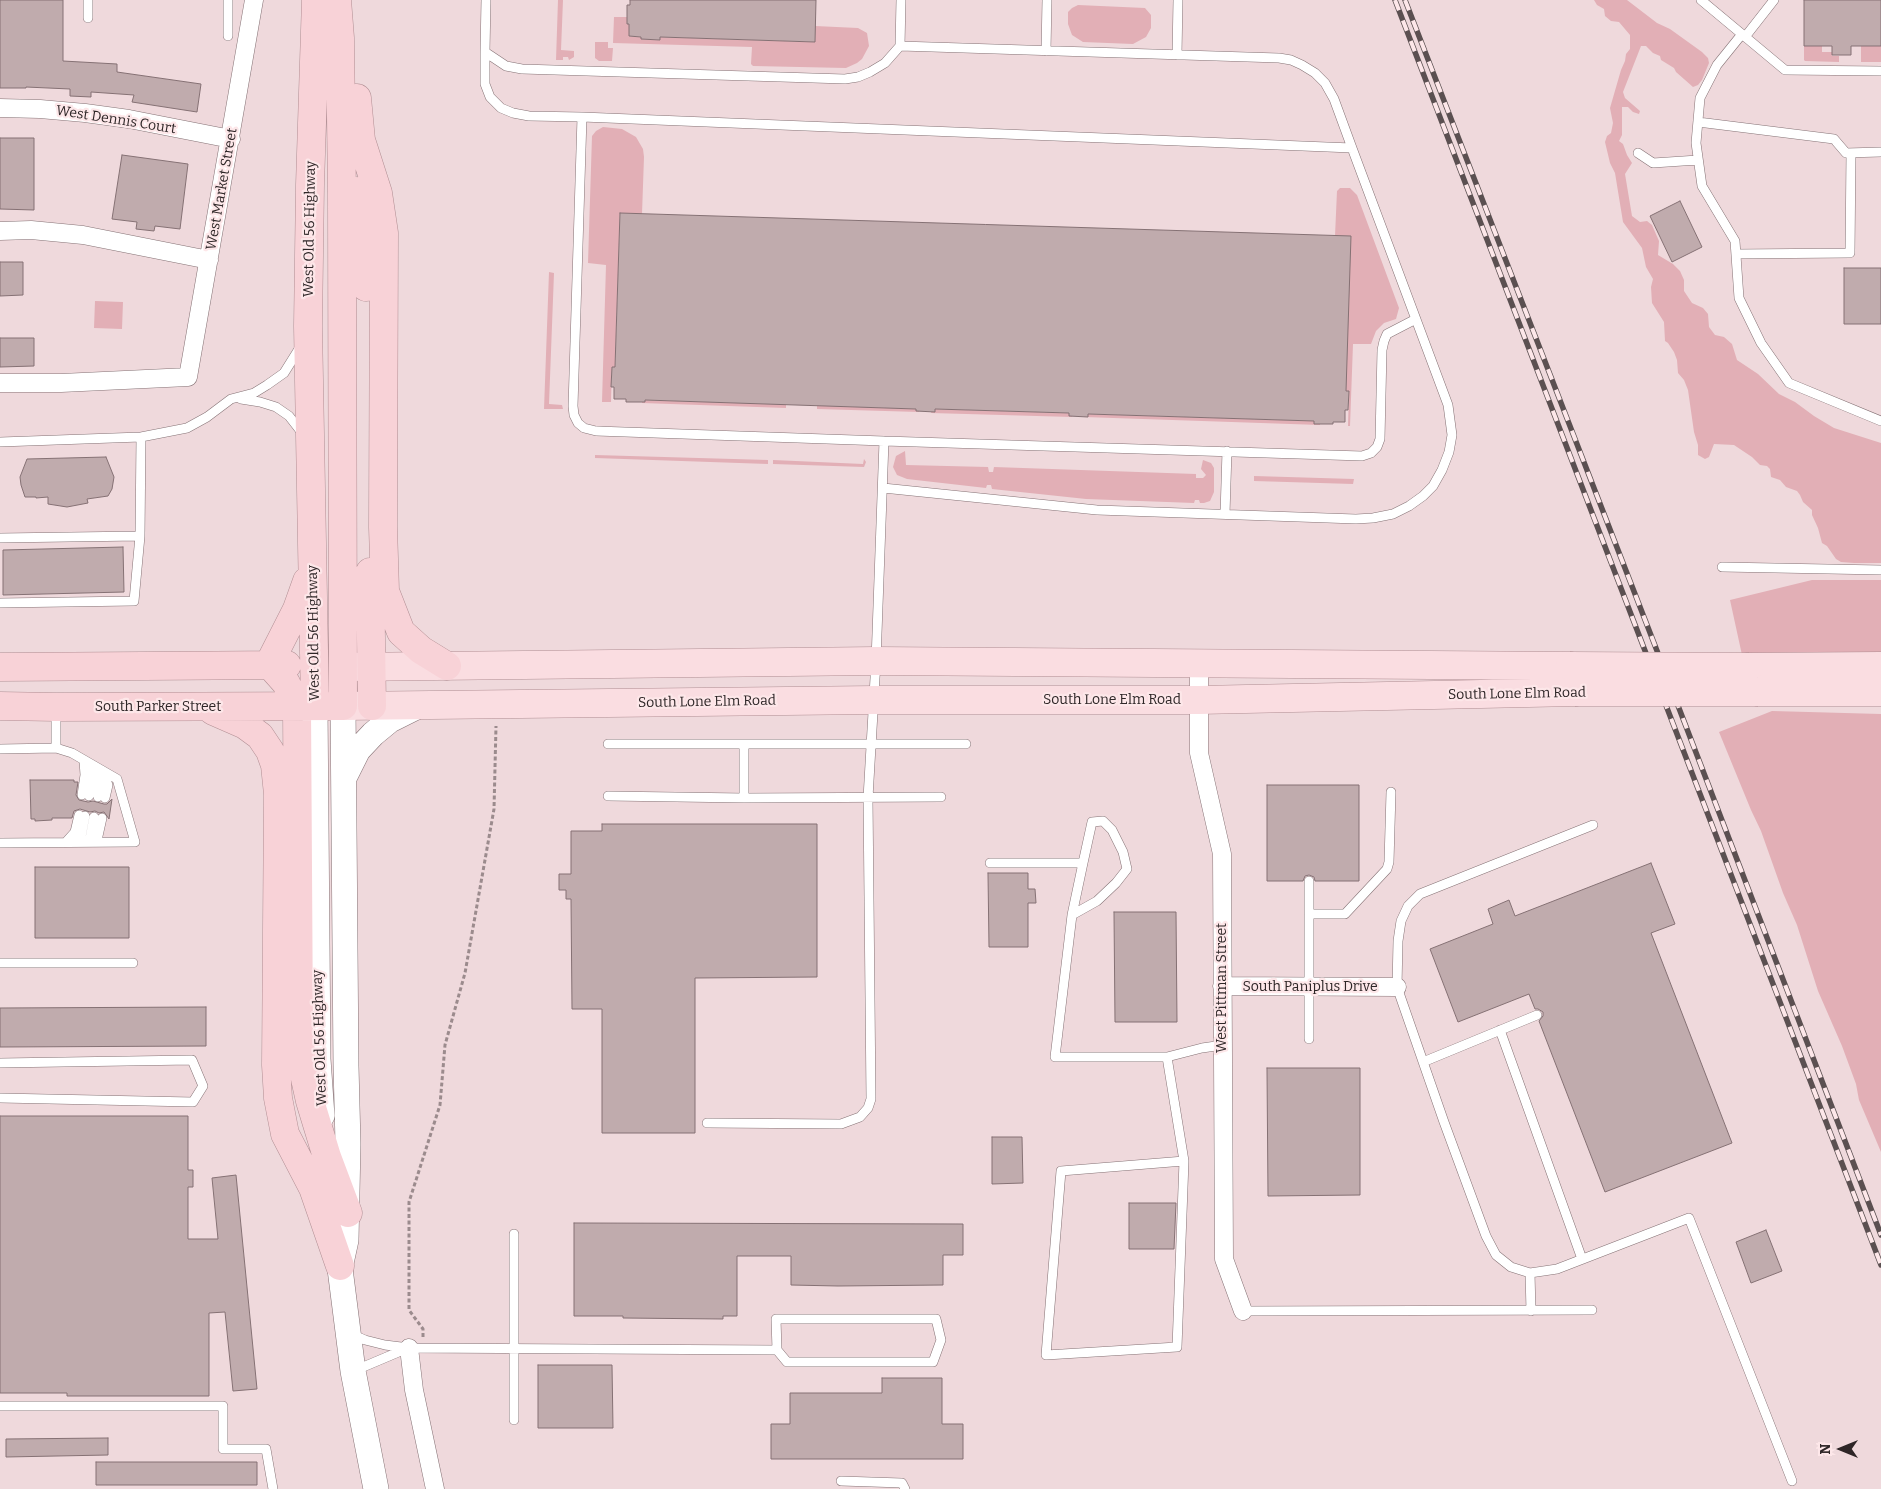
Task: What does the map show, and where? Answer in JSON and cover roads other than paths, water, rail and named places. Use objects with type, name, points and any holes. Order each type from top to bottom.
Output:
[{"type":"highway","name":"West Old 56 Highway","points":[[316,0],[312,97],[308,326],[314,667],[306,707],[299,1030],[304,1074],[310,1101],[327,1157],[348,1213]]},
{"type":"highway","name":"West Old 56 Highway","points":[[337,0],[340,38],[341,152],[343,706]]},
{"type":"highway","points":[[350,0],[354,74],[361,140],[378,193],[384,233],[383,527],[385,591],[400,632],[421,650],[447,666]]},
{"type":"highway","points":[[312,97],[341,152],[362,207],[366,278],[372,706]]},
{"type":"highway","points":[[269,664],[297,609],[313,565]]},
{"type":"highway","points":[[0,666],[269,664],[343,667]]},
{"type":"highway","points":[[269,664],[306,707]]},
{"type":"highway","name":"South Parker Street","points":[[0,706],[343,706]]},
{"type":"highway","points":[[205,707],[245,725],[260,736],[270,751],[275,765],[278,794],[276,1056],[278,1098],[285,1134],[313,1188],[340,1266]]},
{"type":"main road","name":"South Lone Elm Road","points":[[343,667],[876,662],[1199,663],[1572,679],[1753,679],[1881,666]]},
{"type":"main road","name":"South Lone Elm Road","points":[[343,706],[874,700],[1199,700],[1572,679]]},
{"type":"main road","name":"South Lone Elm Road","points":[[1753,679],[1881,692]]},
{"type":"main road","points":[[343,779],[358,750],[374,734],[390,720],[420,705]]},
{"type":"main road","name":"West Old 56 Highway","points":[[340,1266],[346,1240],[348,1213],[343,706]]},
{"type":"main road","name":"West Old 56 Highway","points":[[327,1157],[331,1215],[340,1266],[353,1371],[376,1489]]},
{"type":"street","name":"West Market Street","points":[[0,383],[61,383],[188,377],[254,0]]},
{"type":"street","name":"West Dennis Court","points":[[0,108],[40,109],[129,119],[230,140]]},
{"type":"street","points":[[0,231],[31,230],[83,235],[209,260]]},
{"type":"street","name":"West Pittman Street","points":[[1199,663],[1199,752],[1222,854],[1224,1259],[1244,1311]]},
{"type":"street","name":"South Paniplus Drive","points":[[1222,986],[1397,987]]},
{"type":"street","points":[[416,1348],[414,1390],[435,1489]]},
{"type":"lane","points":[[88,0],[88,18]]},
{"type":"lane","points":[[228,0],[228,36]]},
{"type":"lane","points":[[486,0],[485,84],[490,97],[500,108],[529,116],[1352,148]]},
{"type":"lane","points":[[485,52],[506,66],[522,69],[845,79],[858,77],[870,72],[884,63],[900,46],[901,0]]},
{"type":"lane","points":[[1046,52],[1047,0]]},
{"type":"lane","points":[[1177,55],[1178,0]]},
{"type":"lane","points":[[1701,0],[1785,70],[1881,71]]},
{"type":"lane","points":[[1774,0],[1717,64],[1700,98],[1696,143],[1702,186],[1735,241],[1740,298],[1761,343],[1789,383],[1881,421]]},
{"type":"lane","points":[[883,488],[1076,508],[1373,518],[1392,514],[1409,506],[1433,486],[1449,452],[1452,435],[1448,406],[1334,99],[1315,73],[1302,64],[1279,58],[900,46]]},
{"type":"lane","points":[[582,117],[573,406],[574,415],[578,423],[584,428],[596,431],[1362,456],[1377,447],[1380,439],[1382,350],[1384,340],[1387,334],[1416,319]]},
{"type":"lane","points":[[1698,122],[1834,140],[1846,153],[1881,152]]},
{"type":"lane","points":[[1638,153],[1652,163],[1698,160]]},
{"type":"lane","points":[[1736,254],[1850,252],[1851,153]]},
{"type":"lane","points":[[0,442],[141,437],[187,428],[207,417],[231,399],[254,394],[284,373],[298,353],[308,326]]},
{"type":"lane","points":[[231,399],[260,402],[276,407],[288,416],[310,443]]},
{"type":"lane","points":[[0,603],[134,601],[140,536],[141,437]]},
{"type":"lane","points":[[707,1123],[841,1124],[860,1117],[868,1108],[872,1092],[868,798],[876,662],[884,441]]},
{"type":"lane","points":[[1225,514],[1227,451]]},
{"type":"lane","points":[[0,538],[140,536]]},
{"type":"lane","points":[[1722,567],[1881,570]]},
{"type":"lane","points":[[56,707],[56,748]]},
{"type":"lane","points":[[608,744],[966,744]]},
{"type":"lane","points":[[744,745],[744,798]]},
{"type":"lane","points":[[0,749],[56,748],[72,753],[117,779],[135,842],[0,843]]},
{"type":"lane","points":[[93,765],[108,785],[94,796],[92,782],[93,765]]},
{"type":"lane","points":[[1309,914],[1345,914],[1387,870],[1389,862],[1391,792]]},
{"type":"lane","points":[[608,796],[744,798],[941,797]]},
{"type":"lane","points":[[89,842],[90,816]]},
{"type":"lane","points":[[76,842],[81,837],[90,816]]},
{"type":"lane","points":[[66,842],[90,816]]},
{"type":"lane","points":[[1072,915],[1097,901],[1116,883],[1127,869],[1123,852],[1112,830],[1103,821],[1092,822],[1072,915],[1055,1057],[1167,1058],[1202,1048],[1222,1045]]},
{"type":"lane","points":[[1593,825],[1420,894],[1408,906],[1401,921],[1398,941],[1397,987],[1486,1236],[1496,1255],[1511,1267],[1530,1273],[1557,1269],[1689,1218],[1792,1481]]},
{"type":"lane","points":[[990,863],[1083,863]]},
{"type":"lane","points":[[1309,881],[1309,1038]]},
{"type":"lane","points":[[0,962],[133,963]]},
{"type":"lane","points":[[1424,1062],[1537,1016]]},
{"type":"lane","points":[[1500,1030],[1582,1259]]},
{"type":"lane","points":[[1167,1058],[1184,1160],[1177,1347],[1046,1355],[1061,1171],[1184,1160]]},
{"type":"lane","points":[[0,1063],[192,1060],[203,1086],[193,1102],[0,1098]]},
{"type":"lane","points":[[514,1234],[514,1420]]},
{"type":"lane","points":[[1530,1273],[1531,1311]]},
{"type":"lane","points":[[1244,1311],[1592,1310]]},
{"type":"lane","points":[[349,1332],[365,1340],[386,1345],[416,1348],[777,1350],[787,1362],[933,1362],[940,1340],[936,1319],[776,1319],[777,1350]]},
{"type":"lane","points":[[353,1371],[416,1348]]},
{"type":"lane","points":[[0,1406],[223,1406],[223,1448],[266,1448],[273,1489]]},
{"type":"lane","points":[[840,1481],[902,1483],[905,1489]]},
{"type":"railway","points":[[1395,0],[1881,1265]]},
{"type":"railway","points":[[1405,0],[1881,1235]]}]
